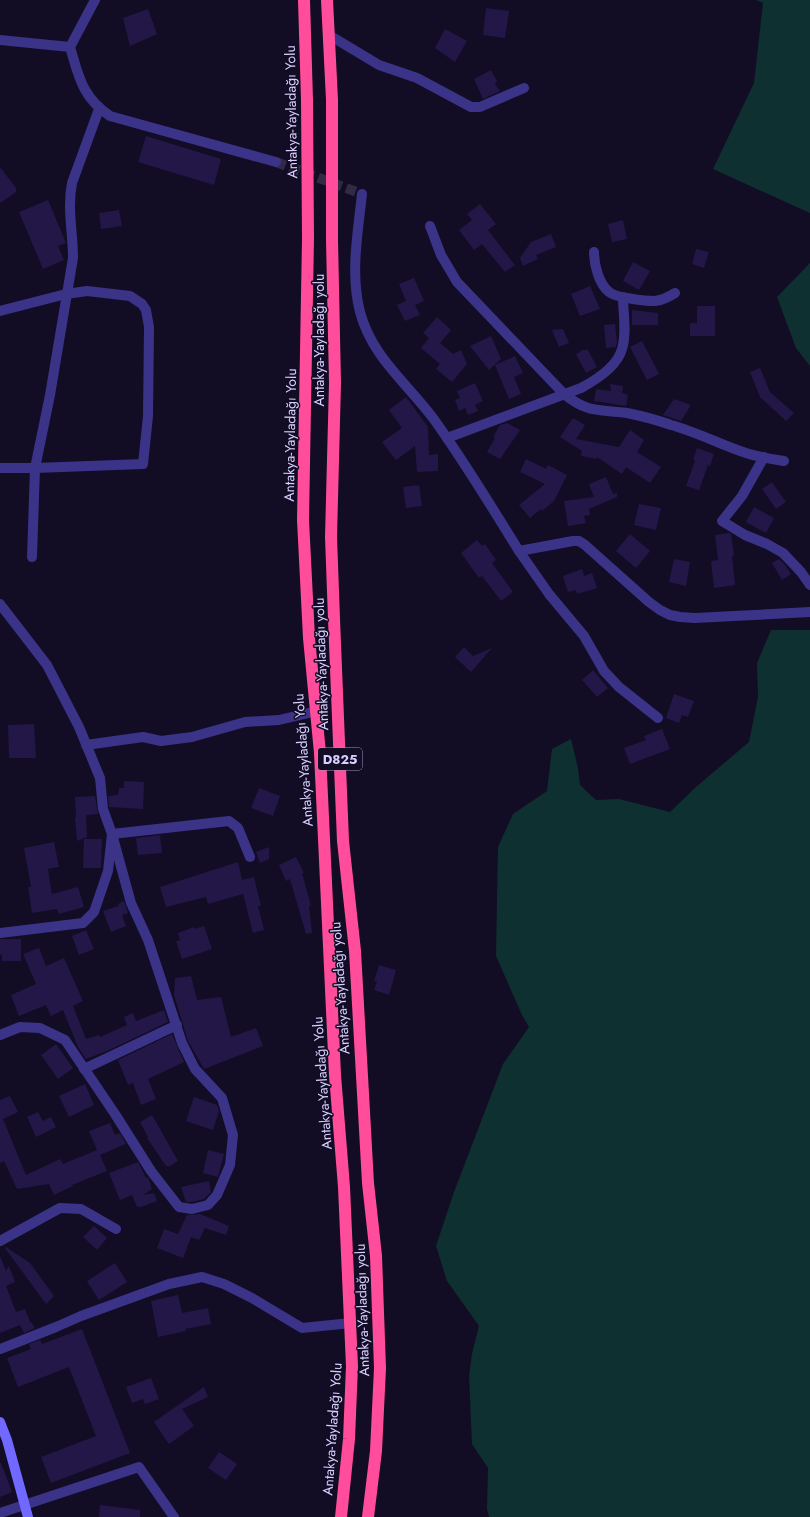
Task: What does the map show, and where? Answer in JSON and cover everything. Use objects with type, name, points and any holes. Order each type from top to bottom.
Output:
[{"type":"highway","name":"Antakya-Yayladağı Yolu","points":[[304,0],[307,100],[308,239],[304,520],[308,638],[317,711],[320,753],[335,1075],[344,1187],[351,1323],[352,1401],[341,1517]]},
{"type":"highway","name":"Antakya-Yayladağı yolu","points":[[327,0],[332,100],[332,240],[335,384],[331,537],[334,619],[343,841],[355,951],[367,1175],[376,1256],[380,1368],[376,1452],[368,1517]]},
{"type":"main road","points":[[0,1422],[7,1440],[28,1517]]},
{"type":"street","points":[[94,0],[70,47],[84,90],[99,109],[110,116],[276,162]]},
{"type":"street","points":[[329,35],[379,65],[417,78],[471,107],[480,107],[524,88]]},
{"type":"street","points":[[0,40],[70,47]]},
{"type":"street","points":[[32,557],[35,468],[50,396],[72,258],[73,241],[69,202],[70,193],[72,183],[99,109]]},
{"type":"street","points":[[362,194],[356,259],[356,289],[365,328],[373,344],[387,365],[417,397],[447,438],[519,551],[549,594],[584,636],[604,671],[619,687],[658,718]]},
{"type":"street","points":[[430,226],[443,259],[457,282],[564,394],[586,408],[641,416],[696,433],[744,452],[784,461]]},
{"type":"street","points":[[594,252],[597,269],[605,288],[612,294],[655,301],[665,299],[675,293]]},
{"type":"street","points":[[0,311],[66,294],[87,291],[130,296],[137,300],[146,310],[149,327],[148,416],[143,464],[0,468]]},
{"type":"street","points":[[447,438],[580,388],[596,379],[618,359],[623,345],[623,297]]},
{"type":"street","points":[[764,457],[742,496],[722,521],[745,535],[767,544],[783,553],[801,572],[810,585]]},
{"type":"street","points":[[519,551],[579,541],[649,602],[670,616],[695,618],[810,612]]},
{"type":"street","points":[[0,604],[47,665],[86,745],[100,778],[103,809],[112,834],[131,903],[148,940],[182,1043],[195,1069],[222,1098],[233,1135],[230,1165],[217,1195],[208,1205],[192,1209],[179,1207],[151,1171],[65,1040],[40,1028],[20,1027],[0,1035]]},
{"type":"street","points":[[86,745],[143,738],[161,741],[192,737],[245,722],[279,720],[317,711]]},
{"type":"street","points":[[112,834],[229,821],[238,828],[250,857]]},
{"type":"street","points":[[0,934],[83,922],[94,912],[108,871],[112,834]]},
{"type":"street","points":[[84,1069],[177,1025]]},
{"type":"street","points":[[0,1241],[60,1208],[81,1210],[116,1229]]},
{"type":"street","points":[[0,1349],[81,1316],[169,1284],[202,1278],[224,1284],[252,1298],[302,1328],[351,1323]]},
{"type":"street","points":[[0,1513],[139,1467],[174,1517]]},
{"type":"green space","points":[[756,0],[810,0],[810,213],[713,169],[754,83],[763,3]]},
{"type":"green space","points":[[810,263],[810,366],[796,348],[777,297]]},
{"type":"green space","points":[[771,630],[810,630],[810,1517],[489,1517],[487,1509],[488,1468],[472,1444],[469,1376],[472,1354],[479,1326],[447,1281],[436,1246],[454,1192],[503,1064],[529,1027],[522,1015],[496,956],[498,847],[513,814],[547,791],[552,749],[571,739],[578,768],[580,785],[596,800],[619,799],[670,812],[696,787],[749,742],[758,697],[757,663]]},
{"type":"building","points":[[486,8],[509,11],[505,38],[483,35]]},
{"type":"building","points":[[148,9],[157,34],[130,46],[123,18]]},
{"type":"building","points":[[445,29],[467,41],[455,62],[435,48]]},
{"type":"building","points":[[491,70],[497,81],[495,84],[500,91],[483,99],[474,79]]},
{"type":"building","points":[[146,136],[221,159],[214,185],[138,162]]},
{"type":"building","points":[[0,167],[16,188],[16,192],[0,203]]},
{"type":"building","points":[[48,200],[66,243],[58,246],[64,260],[43,269],[19,212]]},
{"type":"building","points":[[480,204],[496,224],[488,230],[515,265],[505,272],[482,244],[474,250],[459,230],[472,220],[467,214]]},
{"type":"building","points":[[119,210],[122,226],[101,229],[99,213]]},
{"type":"building","points":[[623,220],[627,239],[612,242],[608,224]]},
{"type":"building","points":[[551,234],[556,247],[536,255],[538,259],[523,266],[520,258],[531,242]]},
{"type":"building","points":[[696,249],[709,252],[704,268],[692,264]]},
{"type":"building","points":[[633,262],[650,271],[639,290],[623,281]]},
{"type":"building","points":[[414,278],[424,301],[415,305],[420,315],[405,321],[397,305],[406,301],[399,284]]},
{"type":"building","points":[[590,286],[600,309],[580,316],[571,294]]},
{"type":"building","points":[[697,306],[715,306],[715,336],[690,336],[690,323],[697,323]]},
{"type":"building","points":[[632,310],[658,313],[658,325],[632,325]]},
{"type":"building","points":[[437,317],[451,330],[440,343],[453,354],[461,350],[467,364],[452,382],[436,369],[440,364],[421,348],[429,338],[423,333]]},
{"type":"building","points":[[615,324],[617,342],[616,347],[606,348],[604,325]]},
{"type":"building","points":[[563,329],[569,343],[559,347],[552,330]]},
{"type":"building","points":[[491,336],[501,359],[489,370],[470,346]]},
{"type":"building","points":[[642,341],[659,374],[647,380],[630,347]]},
{"type":"building","points":[[583,350],[588,350],[597,367],[586,373],[576,354]]},
{"type":"building","points":[[515,356],[523,373],[514,377],[521,394],[509,399],[495,365]]},
{"type":"building","points":[[760,368],[770,392],[794,413],[786,421],[760,397],[750,372]]},
{"type":"building","points":[[475,383],[483,401],[475,405],[478,411],[468,415],[465,408],[459,411],[455,400],[460,398],[457,391]]},
{"type":"building","points":[[610,384],[623,386],[622,393],[628,395],[626,406],[594,401],[596,389],[611,391]]},
{"type":"building","points":[[406,397],[428,427],[429,455],[438,454],[438,471],[417,472],[415,446],[396,460],[382,442],[402,428],[389,410]]},
{"type":"building","points":[[674,399],[691,405],[681,421],[663,415]]},
{"type":"building","points":[[573,418],[585,425],[576,439],[619,447],[630,430],[644,440],[637,452],[661,467],[650,483],[626,467],[622,474],[597,457],[597,459],[581,456],[582,451],[560,437]]},
{"type":"building","points":[[507,423],[520,430],[500,459],[487,452],[500,425]]},
{"type":"building","points":[[697,448],[714,454],[710,466],[708,465],[699,490],[686,486],[695,461],[693,460]]},
{"type":"building","points":[[526,459],[546,469],[548,465],[567,475],[554,501],[542,511],[541,509],[530,518],[519,505],[545,484],[520,472]]},
{"type":"building","points":[[606,477],[613,494],[617,493],[617,497],[589,509],[590,515],[584,516],[586,523],[568,526],[564,501],[594,497],[589,484]]},
{"type":"building","points":[[772,482],[786,502],[776,509],[762,489]]},
{"type":"building","points":[[419,485],[422,506],[406,508],[403,487]]},
{"type":"building","points":[[639,504],[661,508],[656,530],[634,525]]},
{"type":"building","points":[[754,507],[774,518],[766,533],[746,522]]},
{"type":"building","points":[[630,534],[650,551],[636,568],[616,551]]},
{"type":"building","points":[[731,534],[734,555],[732,556],[735,585],[714,588],[711,561],[718,560],[715,535]]},
{"type":"building","points":[[477,540],[482,546],[485,544],[496,560],[492,563],[513,592],[501,601],[482,576],[479,578],[461,553]]},
{"type":"building","points":[[674,559],[690,562],[686,586],[669,582]]},
{"type":"building","points":[[779,559],[791,574],[782,580],[772,563]]},
{"type":"building","points":[[582,569],[584,576],[592,573],[597,588],[577,594],[576,590],[568,592],[563,576]]},
{"type":"building","points":[[464,647],[473,656],[492,648],[471,672],[455,657]]},
{"type":"building","points":[[593,670],[608,688],[597,697],[582,680]]},
{"type":"building","points":[[674,694],[694,701],[688,717],[682,715],[679,723],[666,718]]},
{"type":"building","points":[[34,724],[36,758],[9,758],[8,725]]},
{"type":"building","points":[[662,729],[670,749],[630,764],[624,748],[646,740],[644,736]]},
{"type":"building","points":[[124,781],[144,782],[143,809],[109,807],[108,796],[118,795],[119,788],[124,788]]},
{"type":"building","points":[[259,788],[280,796],[273,816],[251,808]]},
{"type":"building","points":[[95,796],[98,814],[86,815],[87,837],[77,841],[75,797]]},
{"type":"building","points":[[160,835],[162,853],[138,855],[136,838]]},
{"type":"building","points":[[84,839],[102,839],[101,868],[83,868]]},
{"type":"building","points":[[54,842],[59,867],[48,869],[52,894],[78,887],[84,907],[59,914],[57,909],[32,913],[28,887],[31,887],[24,848]]},
{"type":"building","points":[[269,847],[269,859],[260,863],[256,852]]},
{"type":"building","points":[[296,857],[304,873],[302,873],[311,906],[309,906],[312,933],[306,934],[290,879],[286,881],[279,865]]},
{"type":"building","points":[[238,862],[242,880],[254,877],[261,906],[258,906],[264,930],[253,933],[243,894],[208,904],[206,897],[166,907],[160,887]]},
{"type":"building","points":[[124,901],[128,913],[122,915],[126,926],[111,932],[103,911],[119,906],[118,904]]},
{"type":"building","points":[[204,926],[212,949],[182,959],[176,941],[180,940],[178,933],[194,927],[195,929]]},
{"type":"building","points":[[86,930],[94,949],[79,955],[72,936]]},
{"type":"building","points":[[0,939],[21,939],[21,961],[2,961],[2,954],[0,955]]},
{"type":"building","points":[[39,948],[46,966],[64,958],[83,1001],[73,1006],[86,1039],[99,1035],[100,1037],[127,1025],[124,1017],[133,1013],[136,1021],[164,1010],[168,1022],[107,1051],[86,1059],[78,1047],[63,1010],[51,1016],[46,1005],[19,1016],[11,995],[36,984],[23,954]]},
{"type":"building","points":[[379,965],[396,970],[389,995],[374,990],[377,981],[374,981]]},
{"type":"building","points":[[191,976],[197,1000],[221,997],[231,1037],[256,1028],[263,1046],[204,1069],[188,1041],[174,995],[175,978]]},
{"type":"building","points":[[172,1034],[184,1062],[148,1079],[156,1099],[141,1105],[133,1083],[128,1085],[118,1060]]},
{"type":"building","points":[[56,1044],[73,1068],[58,1079],[41,1055]]},
{"type":"building","points":[[85,1084],[94,1105],[69,1117],[59,1096]]},
{"type":"building","points":[[10,1096],[18,1112],[3,1119],[26,1175],[60,1159],[63,1164],[97,1150],[89,1131],[110,1123],[115,1135],[120,1133],[126,1144],[100,1155],[107,1171],[72,1185],[73,1186],[54,1195],[49,1184],[17,1189],[4,1161],[0,1163],[0,1100]]},
{"type":"building","points":[[194,1097],[217,1105],[219,1111],[213,1130],[186,1121]]},
{"type":"building","points":[[38,1112],[43,1121],[51,1117],[56,1127],[36,1137],[27,1117]]},
{"type":"building","points":[[152,1115],[178,1161],[170,1166],[166,1166],[147,1138],[148,1137],[140,1122]]},
{"type":"building","points":[[208,1150],[224,1154],[218,1177],[203,1173]]},
{"type":"building","points":[[138,1162],[146,1178],[148,1177],[152,1189],[143,1195],[154,1193],[157,1201],[141,1207],[137,1207],[132,1195],[120,1200],[109,1173]]},
{"type":"building","points":[[209,1181],[211,1192],[204,1199],[186,1202],[181,1187]]},
{"type":"building","points":[[200,1214],[229,1226],[226,1235],[205,1228],[199,1240],[191,1237],[183,1258],[157,1248],[164,1229],[178,1234],[187,1215]]},
{"type":"building","points":[[94,1226],[107,1238],[97,1250],[83,1237]]},
{"type":"building","points":[[6,1247],[30,1263],[54,1296],[46,1304],[5,1248]]},
{"type":"building","points":[[0,1256],[6,1271],[9,1266],[15,1282],[6,1286],[16,1312],[25,1309],[30,1322],[35,1328],[24,1333],[20,1325],[0,1333]]},
{"type":"building","points":[[115,1263],[127,1282],[99,1300],[87,1281]]},
{"type":"building","points":[[178,1295],[182,1313],[208,1308],[211,1324],[185,1329],[186,1331],[158,1337],[151,1301]]},
{"type":"building","points":[[82,1329],[130,1453],[51,1483],[41,1457],[96,1436],[69,1367],[18,1387],[7,1358],[31,1349],[29,1344],[40,1340],[42,1344]]},
{"type":"building","points":[[151,1378],[159,1399],[145,1404],[143,1399],[132,1403],[126,1387]]},
{"type":"building","points":[[204,1387],[208,1397],[182,1409],[194,1426],[169,1444],[154,1422]]},
{"type":"building","points":[[219,1452],[237,1464],[226,1480],[208,1468]]},
{"type":"building","points":[[0,1463],[12,1492],[0,1497]]},
{"type":"building","points":[[100,1505],[140,1510],[140,1517],[99,1517]]},
{"type":"tunnel","points":[[276,162],[362,194]]}]
